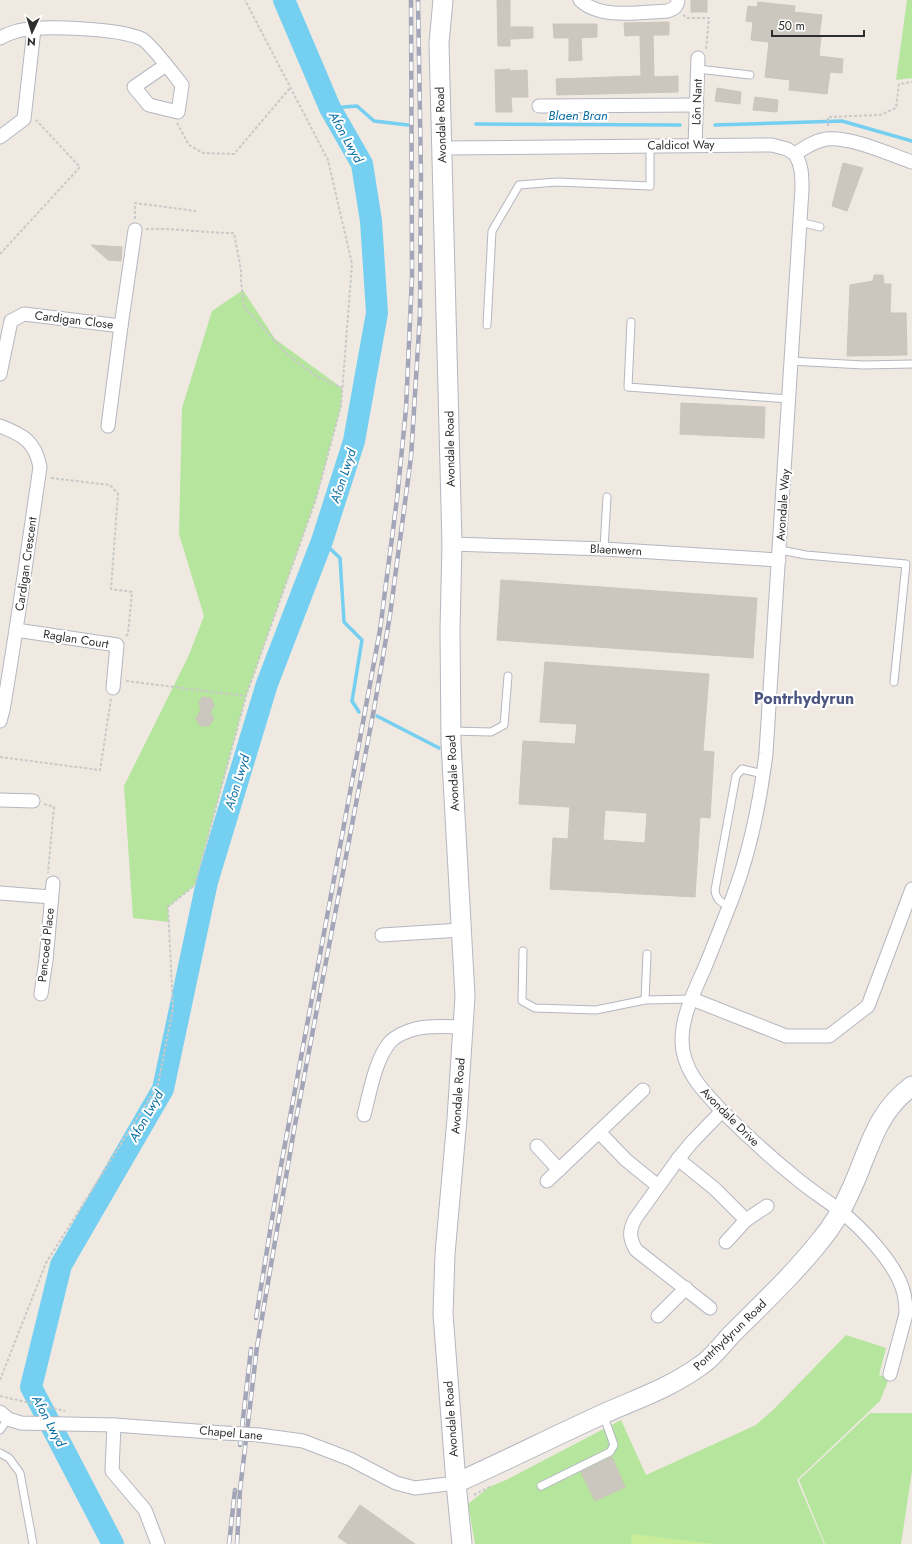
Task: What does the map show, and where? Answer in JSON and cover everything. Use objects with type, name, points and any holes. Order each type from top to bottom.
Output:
[{"type":"street","name":"Avondale Road","points":[[442,0],[439,43],[452,544],[450,630],[451,731],[465,984],[464,1027],[443,1287],[443,1314],[462,1544]]},
{"type":"street","points":[[580,0],[589,7],[606,13],[667,11],[676,5]]},
{"type":"street","points":[[0,137],[24,119],[34,29]]},
{"type":"street","points":[[0,38],[17,31],[34,29],[80,29],[127,34],[143,39],[166,65],[182,85],[178,112],[149,105],[134,87],[166,65]]},
{"type":"street","name":"Lôn Nant","points":[[695,145],[698,64]]},
{"type":"street","points":[[538,106],[697,105]]},
{"type":"street","points":[[795,154],[816,142],[826,139],[838,139],[852,142],[912,162]]},
{"type":"street","name":"Caldicot Way","points":[[442,148],[772,145],[779,146],[795,154]]},
{"type":"street","name":"Avondale Way","points":[[746,855],[754,826],[763,774],[779,555],[802,174],[799,161],[795,154]]},
{"type":"street","name":"Cardigan Close","points":[[108,426],[134,230]]},
{"type":"street","name":"Cardigan Close","points":[[0,374],[11,321],[24,314],[121,326]]},
{"type":"street","name":"Cardigan Crescent","points":[[0,426],[26,439],[33,445],[38,456],[40,467],[24,565],[16,630],[0,721]]},
{"type":"street","name":"Blaenwern","points":[[452,544],[779,555]]},
{"type":"street","name":"Raglan Court","points":[[16,630],[117,645],[113,684]]},
{"type":"street","points":[[0,800],[33,801]]},
{"type":"street","name":"Avondale Drive","points":[[746,855],[729,907],[684,1019],[682,1041],[687,1066],[701,1089],[722,1111],[774,1160],[798,1180],[841,1211],[871,1241],[890,1265],[902,1287],[906,1304],[906,1314],[890,1374]]},
{"type":"street","name":"Pencoed Place","points":[[41,994],[46,960],[53,883]]},
{"type":"street","points":[[692,999],[786,1036],[829,1036],[868,1006],[912,889]]},
{"type":"street","name":"Pencoed Place","points":[[0,893],[51,897]]},
{"type":"street","points":[[382,935],[461,930]]},
{"type":"street","points":[[364,1115],[380,1058],[391,1041],[403,1033],[415,1029],[430,1027],[464,1027]]},
{"type":"street","name":"Pontrhydyrun Road","points":[[456,1483],[603,1414],[673,1384],[702,1365],[784,1283],[821,1241],[841,1211],[852,1189],[866,1152],[882,1118],[898,1096],[912,1086]]},
{"type":"street","points":[[547,1181],[643,1090]]},
{"type":"street","points":[[710,1308],[636,1250],[631,1242],[630,1234],[631,1227],[678,1159],[722,1111]]},
{"type":"street","points":[[599,1132],[626,1160],[658,1186]]},
{"type":"street","points":[[537,1146],[559,1170]]},
{"type":"street","points":[[678,1159],[715,1189],[746,1220]]},
{"type":"street","points":[[726,1242],[746,1220],[767,1206]]},
{"type":"street","points":[[658,1316],[686,1288]]},
{"type":"street","name":"Chapel Lane","points":[[4,1416],[21,1423],[114,1425],[224,1432],[303,1441],[350,1460],[396,1483],[415,1488],[456,1483]]},
{"type":"street","points":[[114,1425],[112,1471],[145,1510],[158,1544]]},
{"type":"lane","points":[[698,64],[750,75]]},
{"type":"lane","points":[[487,325],[492,231],[518,185],[557,182],[650,186],[650,146]]},
{"type":"lane","points":[[800,222],[820,227]]},
{"type":"lane","points":[[631,322],[628,387],[789,399]]},
{"type":"lane","points":[[791,361],[863,364],[912,364]]},
{"type":"lane","points":[[604,549],[607,497]]},
{"type":"lane","points":[[779,555],[806,555],[906,564],[894,682]]},
{"type":"lane","points":[[451,731],[491,732],[504,725],[508,676]]},
{"type":"lane","points":[[729,907],[718,900],[715,896],[715,890],[736,776],[742,769],[763,774]]},
{"type":"lane","points":[[523,951],[522,1000],[536,1008],[596,1010],[644,1000],[692,999]]},
{"type":"lane","points":[[644,1000],[647,954]]},
{"type":"lane","points":[[541,1486],[610,1452],[614,1445],[603,1414]]},
{"type":"lane","points":[[0,1430],[4,1416]]},
{"type":"lane","points":[[0,1452],[9,1458],[20,1474],[33,1544]]},
{"type":"path","points":[[0,1380],[46,1262],[158,1085],[173,1008],[168,907],[194,885],[246,696],[316,499],[341,406],[352,264],[328,160],[245,0]]},
{"type":"path","points":[[676,5],[687,18],[709,18],[706,59],[698,64]]},
{"type":"path","points":[[828,130],[828,117],[880,115],[896,108],[899,84],[912,82]]},
{"type":"path","points":[[178,112],[176,122],[189,145],[203,153],[234,154],[290,88]]},
{"type":"path","points":[[0,254],[80,167],[25,109]]},
{"type":"path","points":[[196,211],[135,204],[134,230],[169,229],[214,233],[234,233],[242,270],[241,281],[244,307],[288,355],[316,376],[342,388]]},
{"type":"path","points":[[39,477],[110,486],[118,494],[111,589],[132,592],[128,634],[117,645]]},
{"type":"path","points":[[0,757],[100,770],[113,684],[246,696]]},
{"type":"path","points":[[33,801],[54,807],[47,874],[53,883]]},
{"type":"path","points":[[0,1396],[56,1408]]},
{"type":"path","points":[[471,1498],[474,1493],[489,1487],[482,1471]]},
{"type":"green space","points":[[907,0],[912,0],[912,78],[896,80]]},
{"type":"green space","points":[[243,290],[275,339],[342,388],[341,406],[316,499],[246,696],[195,885],[168,907],[169,922],[133,918],[124,786],[189,655],[204,616],[179,534],[182,408],[212,311]]},
{"type":"green space","points":[[846,1335],[886,1348],[879,1375],[889,1378],[880,1401],[797,1480],[824,1544],[475,1544],[468,1504],[489,1487],[506,1480],[621,1420],[646,1475],[756,1425],[775,1408]]},
{"type":"green space","points":[[870,1413],[912,1413],[912,1471],[901,1544],[825,1544],[799,1480]]},
{"type":"green space","points":[[632,1534],[715,1544],[631,1544]]},
{"type":"building","points":[[497,0],[510,0],[510,27],[533,27],[533,38],[510,39],[510,46],[498,46]]},
{"type":"building","points":[[691,0],[707,0],[707,12],[691,12]]},
{"type":"building","points":[[758,2],[795,6],[794,12],[822,15],[819,37],[821,37],[819,56],[843,59],[842,73],[830,72],[827,94],[789,90],[790,80],[765,77],[769,42],[751,40],[753,22],[746,21],[748,6],[757,7]]},
{"type":"building","points":[[669,22],[669,35],[653,35],[654,77],[678,76],[678,92],[557,95],[556,79],[641,76],[640,35],[625,36],[624,23]]},
{"type":"building","points":[[553,24],[597,24],[597,37],[581,38],[582,60],[569,61],[569,38],[554,38]]},
{"type":"building","points":[[510,69],[510,71],[527,70],[528,97],[511,97],[512,112],[496,112],[495,70]]},
{"type":"building","points":[[717,88],[741,92],[740,104],[715,101]]},
{"type":"building","points":[[755,97],[778,100],[777,112],[753,110]]},
{"type":"building","points":[[843,163],[863,168],[847,211],[832,206]]},
{"type":"building","points":[[91,245],[122,247],[121,261],[108,260]]},
{"type":"building","points":[[874,275],[883,275],[884,284],[891,284],[890,313],[906,313],[907,355],[847,356],[850,285],[873,281]]},
{"type":"building","points":[[681,403],[765,407],[764,438],[680,434]]},
{"type":"building","points":[[501,580],[757,598],[753,658],[497,640]]},
{"type":"building","points":[[545,662],[709,674],[703,751],[714,752],[710,818],[700,817],[695,897],[550,889],[553,838],[568,839],[570,807],[519,804],[523,741],[575,744],[577,724],[540,722]],"holes":[[[605,810],[647,813],[645,843],[603,840]]]},
{"type":"building","points":[[202,697],[211,698],[214,706],[210,713],[214,718],[209,726],[200,726],[196,718],[201,710],[199,703]]},
{"type":"building","points":[[612,1457],[625,1487],[595,1501],[581,1472]]},
{"type":"building","points":[[360,1505],[415,1544],[348,1544],[338,1537]]},
{"type":"waterway","name":"Afon Lwyd","points":[[113,1544],[31,1387],[61,1265],[163,1089],[207,882],[267,684],[322,541],[354,441],[377,313],[371,221],[362,164],[330,108],[284,0]]},
{"type":"waterway","name":"Blaen Bran","points":[[330,108],[357,106],[374,121],[408,125]]},
{"type":"waterway","name":"Blaen Bran","points":[[715,125],[842,121],[912,141]]},
{"type":"waterway","name":"Blaen Bran","points":[[476,124],[680,125]]},
{"type":"waterway","points":[[322,541],[340,558],[344,622],[362,640],[352,701],[359,712]]},
{"type":"waterway","points":[[377,716],[439,748]]},
{"type":"railway","points":[[256,1318],[278,1182],[380,630],[397,499],[406,409],[412,276],[411,0]]},
{"type":"railway","points":[[237,1544],[240,1490],[257,1347],[294,1130],[374,709],[390,615],[411,457],[420,315],[421,174],[418,0]]},
{"type":"railway","points":[[240,1445],[251,1349]]},
{"type":"railway","points":[[229,1544],[235,1490]]},
{"type":"district","name":"Pontrhydyrun","points":[[804,698]]}]
